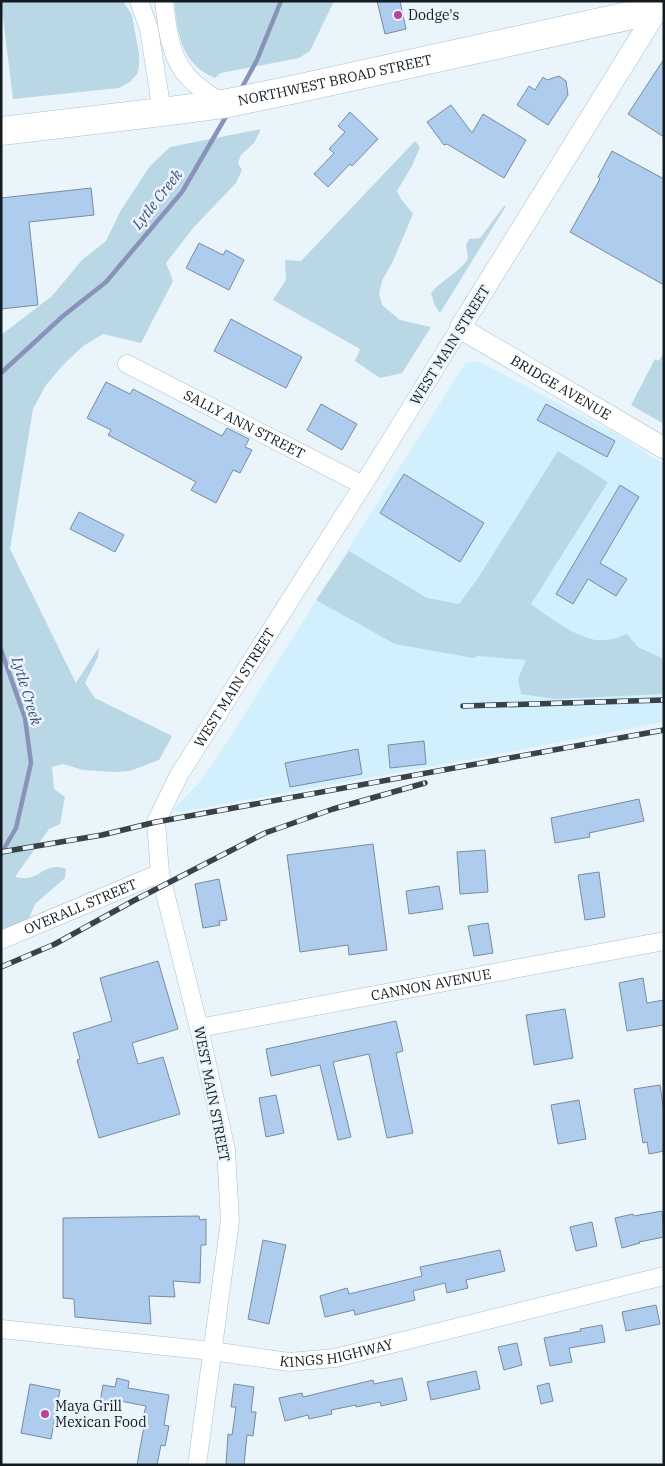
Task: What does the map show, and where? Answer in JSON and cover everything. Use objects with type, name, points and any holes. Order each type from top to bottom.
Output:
[{"type":"main road","name":"NORTHWEST BROAD STREET","points":[[1,130],[223,104],[651,13]]},
{"type":"street","points":[[139,1],[149,29],[162,112]]},
{"type":"street","points":[[164,1],[170,39],[183,71],[198,86],[223,104]]},
{"type":"street","name":"WEST MAIN STREET","points":[[197,1465],[230,1221],[226,1150],[199,1028],[160,872],[156,822],[179,775],[363,485],[651,13]]},
{"type":"street","name":"BRIDGE AVENUE","points":[[460,328],[664,448]]},
{"type":"street","name":"SALLY ANN STREET","points":[[126,364],[363,485]]},
{"type":"street","name":"OVERALL STREET","points":[[1,940],[160,872]]},
{"type":"street","name":"CANNON AVENUE","points":[[199,1028],[664,941]]},
{"type":"street","name":"KINGS HIGHWAY","points":[[1,1329],[212,1351],[289,1362],[335,1358],[664,1276]]},
{"type":"shaded area","points":[[1,1],[123,1],[132,15],[139,54],[137,74],[130,82],[119,88],[13,99]]},
{"type":"shaded area","points":[[174,1],[334,1],[310,51],[299,58],[221,73],[215,78],[195,65],[183,47],[177,25]]},
{"type":"shaded area","points":[[261,129],[254,143],[241,155],[238,163],[242,170],[236,183],[194,227],[166,263],[173,281],[141,343],[103,334],[83,346],[46,385],[33,409],[10,549],[76,683],[99,647],[98,657],[85,683],[95,698],[172,736],[159,760],[130,771],[83,770],[63,764],[52,767],[54,789],[65,797],[60,824],[49,829],[15,877],[33,877],[49,868],[59,867],[66,869],[65,878],[35,904],[20,940],[1,947],[1,335],[52,296],[82,260],[106,241],[121,210],[150,166],[170,147]]},
{"type":"shaded area","points":[[415,141],[420,147],[412,166],[397,191],[413,214],[393,261],[382,281],[379,294],[382,305],[400,320],[431,327],[402,373],[380,378],[355,361],[360,349],[273,300],[286,280],[285,260],[301,261]]},
{"type":"shaded area","points":[[504,206],[506,206],[440,313],[435,306],[431,293],[465,263],[468,258],[466,245],[469,239],[480,238]]},
{"type":"shaded area","points":[[664,352],[664,424],[631,405],[655,359],[659,361]]},
{"type":"shaded area","points":[[466,362],[480,362],[616,434],[664,464],[664,722],[180,812],[173,810],[197,785],[217,758]]},
{"type":"shaded area","points":[[558,451],[608,482],[531,604],[556,622],[576,633],[596,640],[613,639],[627,634],[638,647],[664,659],[664,694],[555,699],[521,694],[518,679],[526,660],[478,656],[473,658],[395,644],[316,600],[349,551],[427,598],[459,604],[478,578]]},
{"type":"building","points":[[377,1],[400,1],[406,29],[385,34]]},
{"type":"building","points":[[664,59],[664,137],[628,114]]},
{"type":"building","points":[[559,76],[566,81],[568,95],[548,125],[517,105],[529,86],[535,90],[543,77],[547,80]]},
{"type":"building","points":[[451,105],[472,133],[483,114],[526,140],[504,178],[447,144],[444,145],[427,122]]},
{"type":"building","points":[[350,112],[378,139],[328,187],[314,174],[334,153],[329,149],[345,132],[338,126]]},
{"type":"building","points":[[612,151],[664,179],[664,285],[570,232],[600,179],[598,177]]},
{"type":"building","points":[[91,188],[94,215],[29,222],[38,305],[1,309],[1,198]]},
{"type":"building","points":[[199,243],[223,255],[226,250],[244,260],[229,290],[186,268]]},
{"type":"building","points":[[231,319],[302,357],[286,388],[214,351]]},
{"type":"building","points":[[106,382],[130,394],[133,389],[222,436],[227,428],[249,439],[245,447],[252,450],[240,473],[233,470],[216,503],[191,490],[196,482],[108,435],[111,430],[87,418]]},
{"type":"building","points":[[321,404],[357,424],[342,450],[307,430]]},
{"type":"building","points":[[546,404],[615,441],[607,457],[537,420]]},
{"type":"building","points":[[404,474],[484,523],[460,562],[380,513]]},
{"type":"building","points":[[620,485],[639,497],[600,563],[627,579],[616,596],[588,579],[573,604],[556,594]]},
{"type":"building","points":[[79,512],[124,535],[115,552],[70,529]]},
{"type":"building","points":[[424,741],[426,764],[390,768],[388,745]]},
{"type":"building","points":[[358,749],[362,774],[290,787],[285,763]]},
{"type":"building","points":[[639,799],[644,821],[589,833],[590,837],[555,843],[551,818]]},
{"type":"building","points":[[373,844],[387,950],[349,955],[348,945],[300,952],[287,855]]},
{"type":"building","points":[[485,850],[488,892],[460,894],[457,852]]},
{"type":"building","points":[[599,872],[605,917],[585,920],[578,875]]},
{"type":"building","points":[[219,879],[227,920],[219,921],[220,925],[203,928],[195,884]]},
{"type":"building","points":[[439,886],[443,909],[409,914],[406,891]]},
{"type":"building","points":[[488,923],[493,953],[474,956],[468,926]]},
{"type":"building","points":[[158,961],[178,1029],[132,1043],[138,1064],[163,1057],[180,1114],[99,1138],[77,1060],[80,1059],[73,1033],[112,1021],[100,978]]},
{"type":"building","points":[[643,978],[647,1003],[664,1000],[664,1025],[627,1031],[619,983]]},
{"type":"building","points":[[565,1009],[573,1058],[534,1065],[526,1015]]},
{"type":"building","points":[[396,1021],[403,1051],[396,1053],[413,1133],[387,1138],[369,1054],[333,1062],[351,1137],[338,1140],[320,1065],[271,1076],[266,1049]]},
{"type":"building","points":[[660,1085],[664,1112],[664,1151],[649,1154],[647,1142],[643,1143],[634,1089]]},
{"type":"building","points":[[276,1095],[284,1133],[266,1137],[259,1098]]},
{"type":"building","points":[[579,1100],[586,1139],[558,1144],[551,1105]]},
{"type":"building","points":[[662,1211],[664,1237],[622,1248],[615,1218]]},
{"type":"building","points":[[199,1216],[200,1220],[206,1219],[206,1245],[201,1245],[200,1283],[173,1281],[175,1297],[149,1296],[151,1324],[75,1317],[74,1299],[63,1298],[63,1218]]},
{"type":"building","points":[[592,1222],[597,1246],[576,1251],[570,1227]]},
{"type":"building","points":[[263,1240],[286,1245],[269,1324],[248,1319]]},
{"type":"building","points":[[500,1250],[505,1271],[466,1280],[468,1288],[447,1293],[445,1283],[413,1291],[415,1300],[355,1315],[354,1310],[325,1317],[320,1296],[347,1288],[349,1294],[422,1276],[420,1267]]},
{"type":"building","points":[[656,1305],[660,1324],[626,1331],[622,1312]]},
{"type":"building","points":[[602,1325],[605,1342],[569,1348],[572,1362],[550,1366],[544,1338]]},
{"type":"building","points":[[517,1343],[522,1365],[504,1370],[498,1347]]},
{"type":"building","points":[[476,1371],[480,1389],[431,1400],[427,1382]]},
{"type":"building","points":[[117,1378],[129,1381],[128,1388],[169,1395],[164,1425],[169,1426],[165,1446],[161,1445],[157,1465],[137,1465],[146,1406],[115,1400],[114,1405],[100,1402],[103,1385],[115,1387]]},
{"type":"building","points":[[402,1378],[407,1400],[381,1406],[380,1402],[356,1407],[356,1405],[331,1410],[332,1414],[309,1419],[308,1415],[285,1421],[279,1398],[302,1393],[303,1397],[373,1380],[374,1384]]},
{"type":"building","points":[[549,1383],[553,1401],[541,1404],[537,1386]]},
{"type":"building","points":[[30,1384],[60,1390],[51,1439],[21,1433]]},
{"type":"building","points":[[234,1384],[254,1387],[251,1412],[256,1412],[253,1436],[247,1435],[244,1465],[226,1465],[228,1434],[232,1435],[236,1407],[231,1407]]},
{"type":"waterway","name":"Lytle Creek","points":[[240,91],[257,60],[281,1]]},
{"type":"waterway","name":"Lytle Creek","points":[[1,373],[63,316],[106,282],[182,192],[228,113]]},
{"type":"waterway","name":"Lytle Creek","points":[[1,650],[25,718],[31,763],[16,828],[1,854]]},
{"type":"railway","points":[[463,706],[664,700]]},
{"type":"railway","points":[[1,852],[102,835],[156,822],[664,730]]},
{"type":"railway","points":[[1,967],[55,944],[133,901],[265,833],[333,809],[425,783]]},
{"type":"place","name":"Dodge's","points":[[398,15]]},
{"type":"place","name":"Maya Grill Mexican Food","points":[[45,1414]]}]
